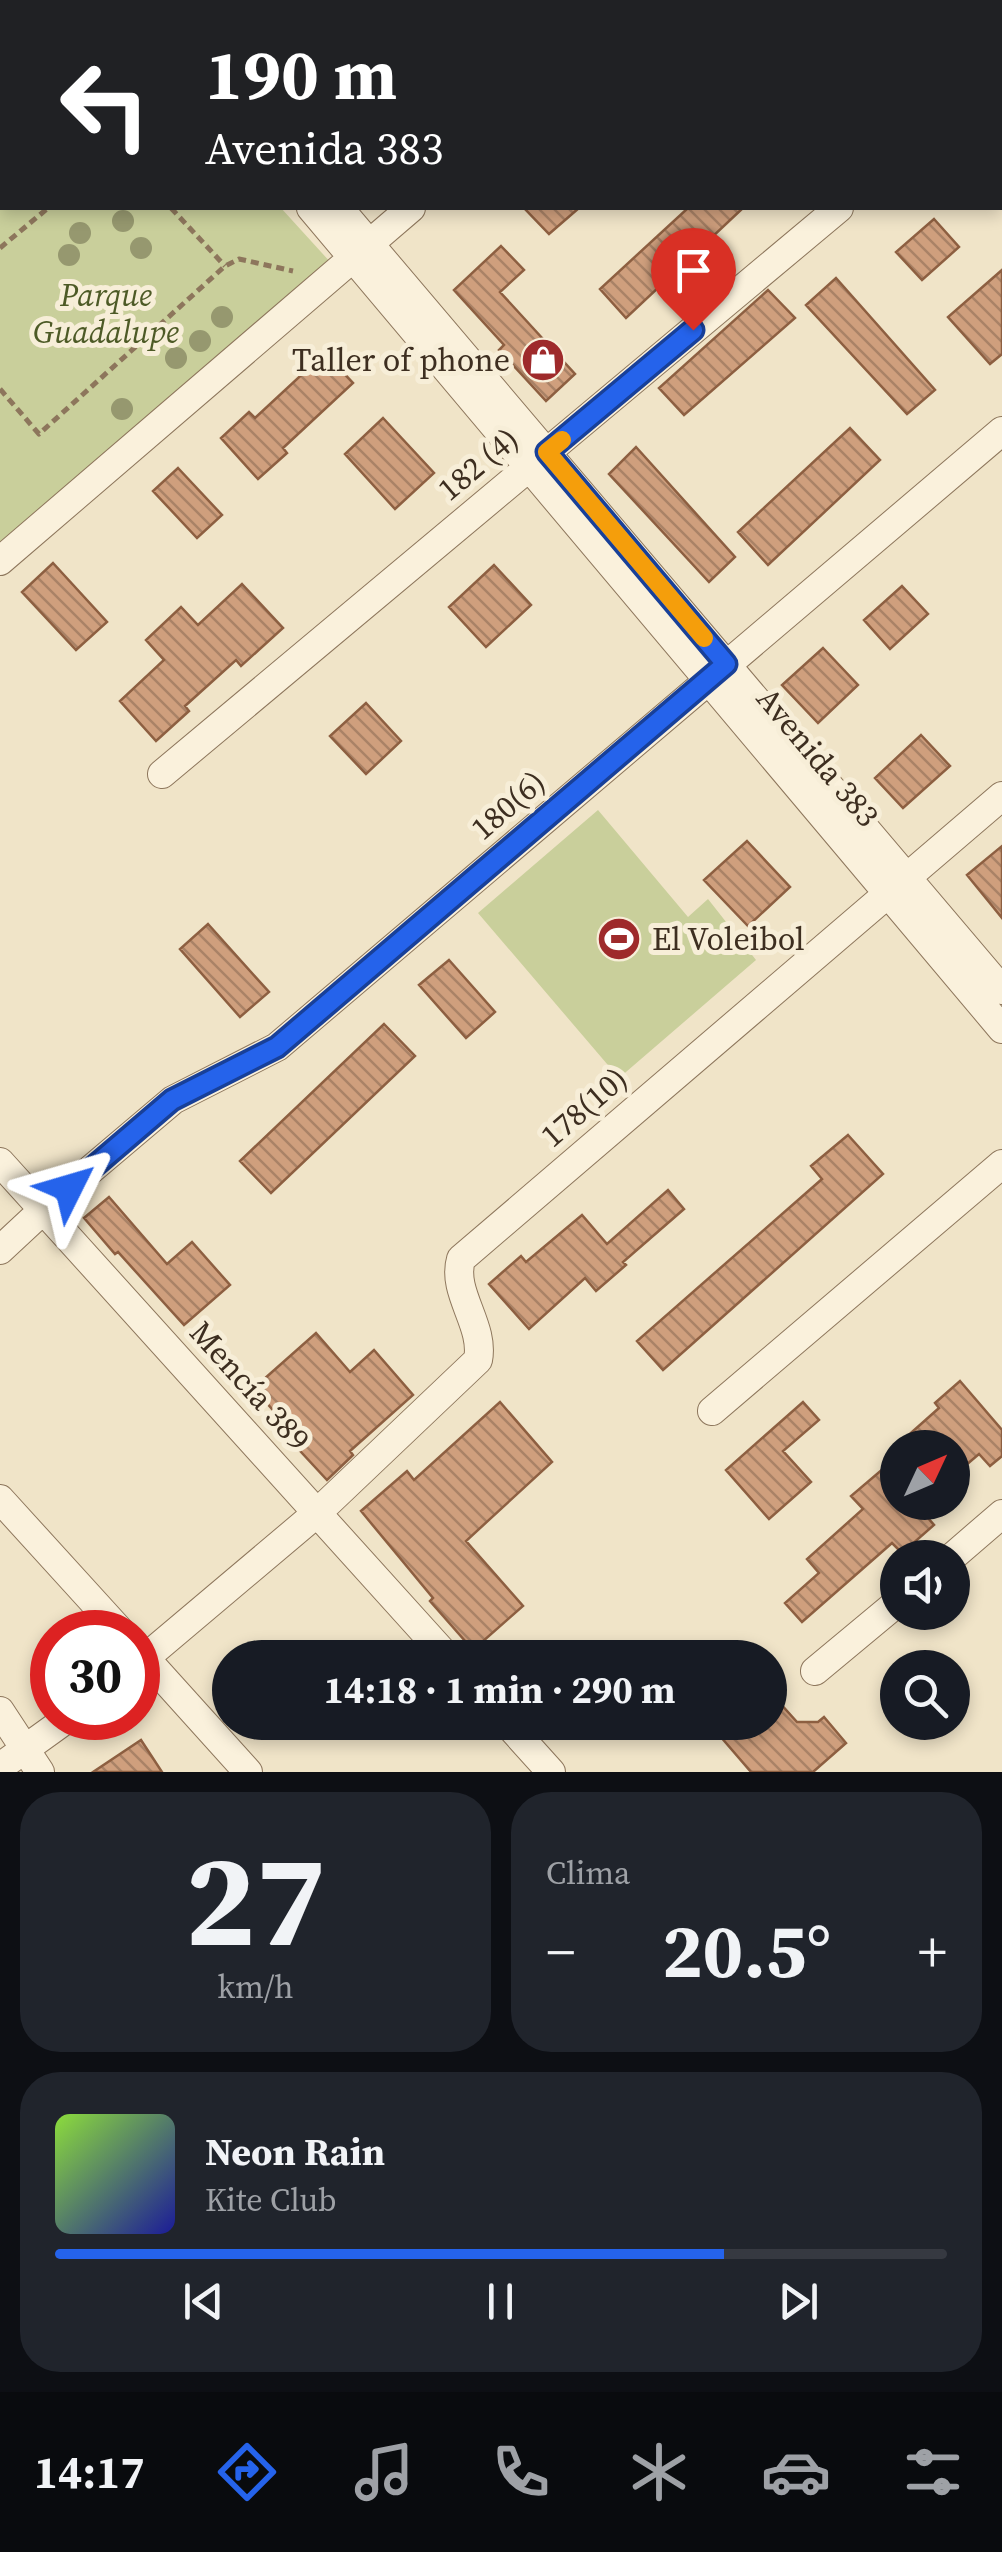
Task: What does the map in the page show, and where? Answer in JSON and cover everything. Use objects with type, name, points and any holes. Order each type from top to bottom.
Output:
[{"type":"street","name":"Avenida 383","points":[[313,210],[361,250],[897,886],[1002,1030]]},
{"type":"street","name":"Avenida 383","points":[[340,210],[361,250]]},
{"type":"street","points":[[0,561],[409,210]]},
{"type":"street","name":"182 (4)","points":[[162,774],[837,210]]},
{"type":"street","name":"180(6)","points":[[0,1250],[172,1100],[277,1047],[1002,431]]},
{"type":"street","name":"178(10)","points":[[317,1513],[478,1360],[481,1346],[457,1272],[461,1259],[1002,796]]},
{"type":"street","name":"Avenida 383","points":[[897,886],[1002,990]]},
{"type":"street","name":"Mencía 389","points":[[0,1162],[432,1640]]},
{"type":"street","points":[[712,1411],[1002,1164]]},
{"type":"street","points":[[0,1500],[101,1610]]},
{"type":"street","points":[[160,1642],[317,1513]]},
{"type":"street","points":[[970,1541],[1002,1514]]},
{"type":"street","points":[[815,1672],[880,1617]]},
{"type":"street","points":[[160,1679],[248,1772]]},
{"type":"street","points":[[0,1711],[33,1761]]},
{"type":"street","points":[[0,1767],[33,1761],[50,1740]]},
{"type":"street","points":[[519,1740],[541,1769]]},
{"type":"path","points":[[0,248],[46,210]]},
{"type":"path","points":[[173,210],[226,266]]},
{"type":"path","points":[[0,389],[39,434],[226,266],[240,259],[307,275],[361,250]]},
{"type":"green space","name":"Parque Guadalupe","points":[[0,210],[283,210],[332,264],[0,542]]},
{"type":"green space","name":"El Voleibol","points":[[598,810],[688,917],[708,899],[756,960],[619,1078],[478,913]]},
{"type":"building","points":[[526,210],[577,210],[549,234]]},
{"type":"building","points":[[686,210],[741,210],[626,318],[600,289]]},
{"type":"building","points":[[934,219],[959,247],[922,280],[896,252]]},
{"type":"building","points":[[501,246],[524,270],[500,292],[575,374],[546,401],[499,350],[504,345],[454,290]]},
{"type":"building","points":[[1002,270],[1002,354],[990,364],[948,317]]},
{"type":"building","points":[[836,278],[935,390],[907,414],[806,305]]},
{"type":"building","points":[[768,290],[795,318],[684,415],[659,388]]},
{"type":"building","points":[[325,353],[353,383],[283,448],[287,453],[258,479],[221,438],[249,412],[255,418]]},
{"type":"building","points":[[383,418],[434,473],[395,509],[345,454]]},
{"type":"building","points":[[850,428],[880,460],[768,565],[738,532]]},
{"type":"building","points":[[636,447],[735,557],[709,582],[609,474]]},
{"type":"building","points":[[178,468],[222,515],[197,538],[153,491]]},
{"type":"building","points":[[53,563],[107,622],[76,650],[22,592]]},
{"type":"building","points":[[494,565],[531,605],[486,647],[449,607]]},
{"type":"building","points":[[242,584],[283,628],[241,666],[236,660],[185,706],[189,711],[156,741],[120,701],[164,660],[146,640],[181,607],[198,625]]},
{"type":"building","points":[[902,586],[928,614],[890,649],[864,620]]},
{"type":"building","points":[[823,648],[858,685],[818,723],[782,685]]},
{"type":"building","points":[[366,703],[401,741],[366,774],[330,736]]},
{"type":"building","points":[[921,735],[950,766],[903,808],[875,778]]},
{"type":"building","points":[[747,841],[790,887],[748,926],[704,880]]},
{"type":"building","points":[[1002,846],[1002,918],[967,875]]},
{"type":"building","points":[[208,924],[269,992],[240,1017],[180,949]]},
{"type":"building","points":[[449,960],[495,1012],[466,1038],[419,985]]},
{"type":"building","points":[[384,1024],[415,1056],[271,1193],[240,1161]]},
{"type":"building","points":[[848,1135],[883,1174],[663,1370],[637,1341],[822,1179],[811,1166]]},
{"type":"building","points":[[668,1190],[684,1209],[596,1291],[585,1278],[529,1329],[489,1284],[521,1256],[526,1262],[582,1215],[607,1244]]},
{"type":"building","points":[[109,1197],[167,1264],[192,1242],[230,1285],[184,1325],[84,1218]]},
{"type":"building","points":[[316,1333],[350,1372],[374,1350],[413,1395],[350,1451],[353,1455],[327,1480],[278,1427],[283,1422],[254,1388]]},
{"type":"building","points":[[960,1381],[1002,1430],[1002,1456],[990,1466],[979,1454],[970,1462],[970,1430],[914,1430],[939,1408],[935,1403]]},
{"type":"building","points":[[500,1402],[552,1462],[466,1541],[523,1606],[484,1640],[464,1640],[361,1511],[407,1471],[414,1480]]},
{"type":"building","points":[[803,1402],[819,1420],[783,1451],[811,1482],[769,1519],[726,1470]]},
{"type":"building","points":[[880,1471],[880,1520],[930,1520],[934,1525],[917,1540],[880,1540],[880,1554],[802,1622],[785,1603],[819,1573],[807,1559],[863,1509],[851,1496]]},
{"type":"building","points":[[787,1711],[797,1722],[818,1722],[824,1717],[846,1743],[813,1772],[751,1772],[723,1740],[787,1740]]},
{"type":"building","points":[[141,1740],[162,1772],[93,1772]]},
{"type":"slow traffic","points":[[562,440],[547,452],[704,638]]},
{"type":"place","name":"Taller of phone","points":[[543,360]]},
{"type":"place","name":"El Voleibol","points":[[619,939]]},
{"type":"route","points":[[69,1188],[172,1100],[277,1047],[726,664],[547,452],[693,330]]}]
